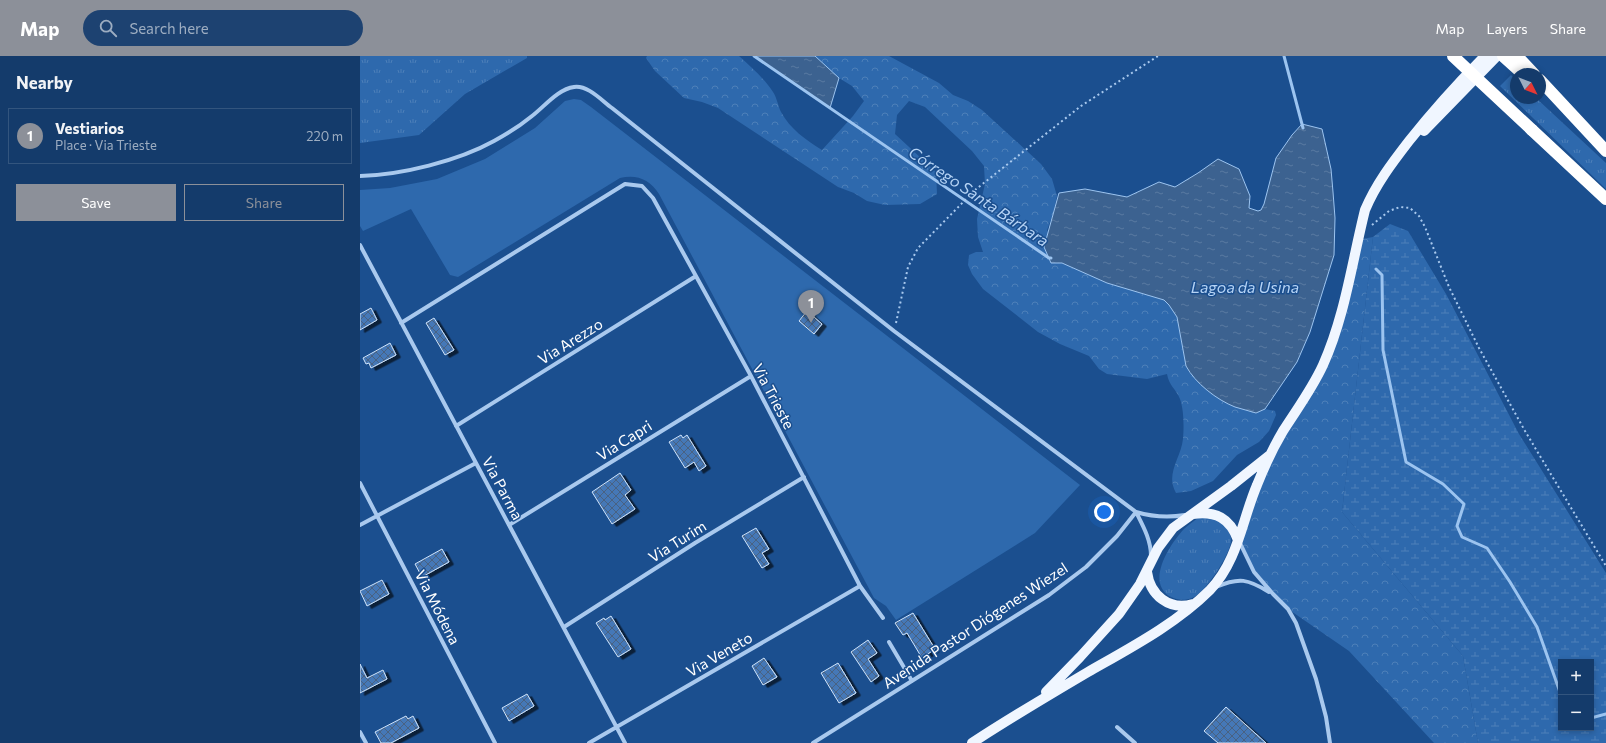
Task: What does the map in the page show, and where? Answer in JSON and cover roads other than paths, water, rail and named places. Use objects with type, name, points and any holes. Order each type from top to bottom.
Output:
[{"type":"highway","points":[[1453,56],[1606,199]]},
{"type":"highway","points":[[1503,56],[1520,68]]},
{"type":"highway","points":[[1517,56],[1524,68]]},
{"type":"highway","points":[[1546,87],[1606,152]]},
{"type":"highway","points":[[1546,96],[1606,152]]},
{"type":"main road","points":[[972,743],[1034,703],[1160,629],[1211,589],[1228,565],[1257,484],[1272,453],[1323,365],[1333,340],[1346,295],[1365,210],[1374,190],[1389,166],[1438,106],[1485,56]]},
{"type":"main road","points":[[1389,166],[1497,56]]},
{"type":"main road","points":[[1034,703],[1080,657],[1119,614],[1130,600],[1147,572],[1151,561],[1173,528],[1236,482],[1272,453]]},
{"type":"main road","points":[[1192,514],[1211,513],[1220,517],[1235,531],[1238,540]]},
{"type":"main road","points":[[1147,572],[1151,588],[1162,600],[1178,606],[1187,606],[1195,603]]},
{"type":"street","points":[[360,176],[373,176],[407,170],[449,160],[472,152],[494,141],[525,121],[561,92],[572,87],[582,86],[894,331],[1136,512],[1145,528],[1149,541],[1151,561]]},
{"type":"street","name":"Via Trieste","points":[[401,323],[625,184],[642,186],[653,198],[751,376],[860,586],[883,618]]},
{"type":"street","name":"Via Parma","points":[[360,245],[625,743]]},
{"type":"street","name":"Via Arezzo","points":[[456,426],[696,276]]},
{"type":"street","name":"Via Capri","points":[[509,525],[751,376]]},
{"type":"street","points":[[360,525],[476,463]]},
{"type":"street","name":"Via Turim","points":[[564,627],[695,543],[804,477]]},
{"type":"street","name":"Via Módena","points":[[360,483],[494,743]]},
{"type":"street","points":[[1136,512],[1160,517],[1174,517],[1192,514]]},
{"type":"street","name":"Avenida Pastor Diógenes Wiezel","points":[[813,743],[1049,595],[1086,567],[1117,536],[1136,512]]},
{"type":"street","points":[[1238,540],[1254,572],[1288,609],[1302,638],[1316,679],[1326,717],[1330,743]]},
{"type":"street","points":[[1211,589],[1236,580],[1255,583],[1273,594]]},
{"type":"street","name":"Via Veneto","points":[[589,743],[860,586]]},
{"type":"street","points":[[890,642],[912,681]]},
{"type":"street","points":[[1117,727],[1135,743]]},
{"type":"street","points":[[360,732],[366,743]]},
{"type":"water","points":[[754,56],[815,56],[839,78],[830,108]]},
{"type":"water","name":"Lagoa da Usina","points":[[1302,124],[1322,129],[1331,169],[1335,218],[1334,255],[1310,332],[1297,362],[1265,409],[1256,413],[1228,404],[1207,390],[1195,379],[1186,366],[1177,317],[1164,300],[1107,283],[1062,263],[1051,263],[1044,247],[1059,193],[1085,189],[1127,197],[1159,182],[1175,187],[1218,159],[1239,169],[1250,196],[1249,208],[1258,211],[1261,210],[1264,204],[1276,158],[1292,135]]},
{"type":"waterway","name":"Córrego Santa Bárbara","points":[[754,56],[1051,258]]},
{"type":"waterway","points":[[1284,56],[1303,128]]},
{"type":"waterway","name":"Córrego Santa Bárbara","points":[[1376,269],[1382,275],[1383,350],[1406,462],[1443,484],[1464,504],[1457,526],[1462,537],[1487,548],[1510,582],[1537,627],[1558,686]]},
{"type":"waterway","name":"Córrego Santa Bárbara","points":[[1594,717],[1606,714]]},
{"type":"place","name":"Vestiarios","points":[[811,323]]}]
